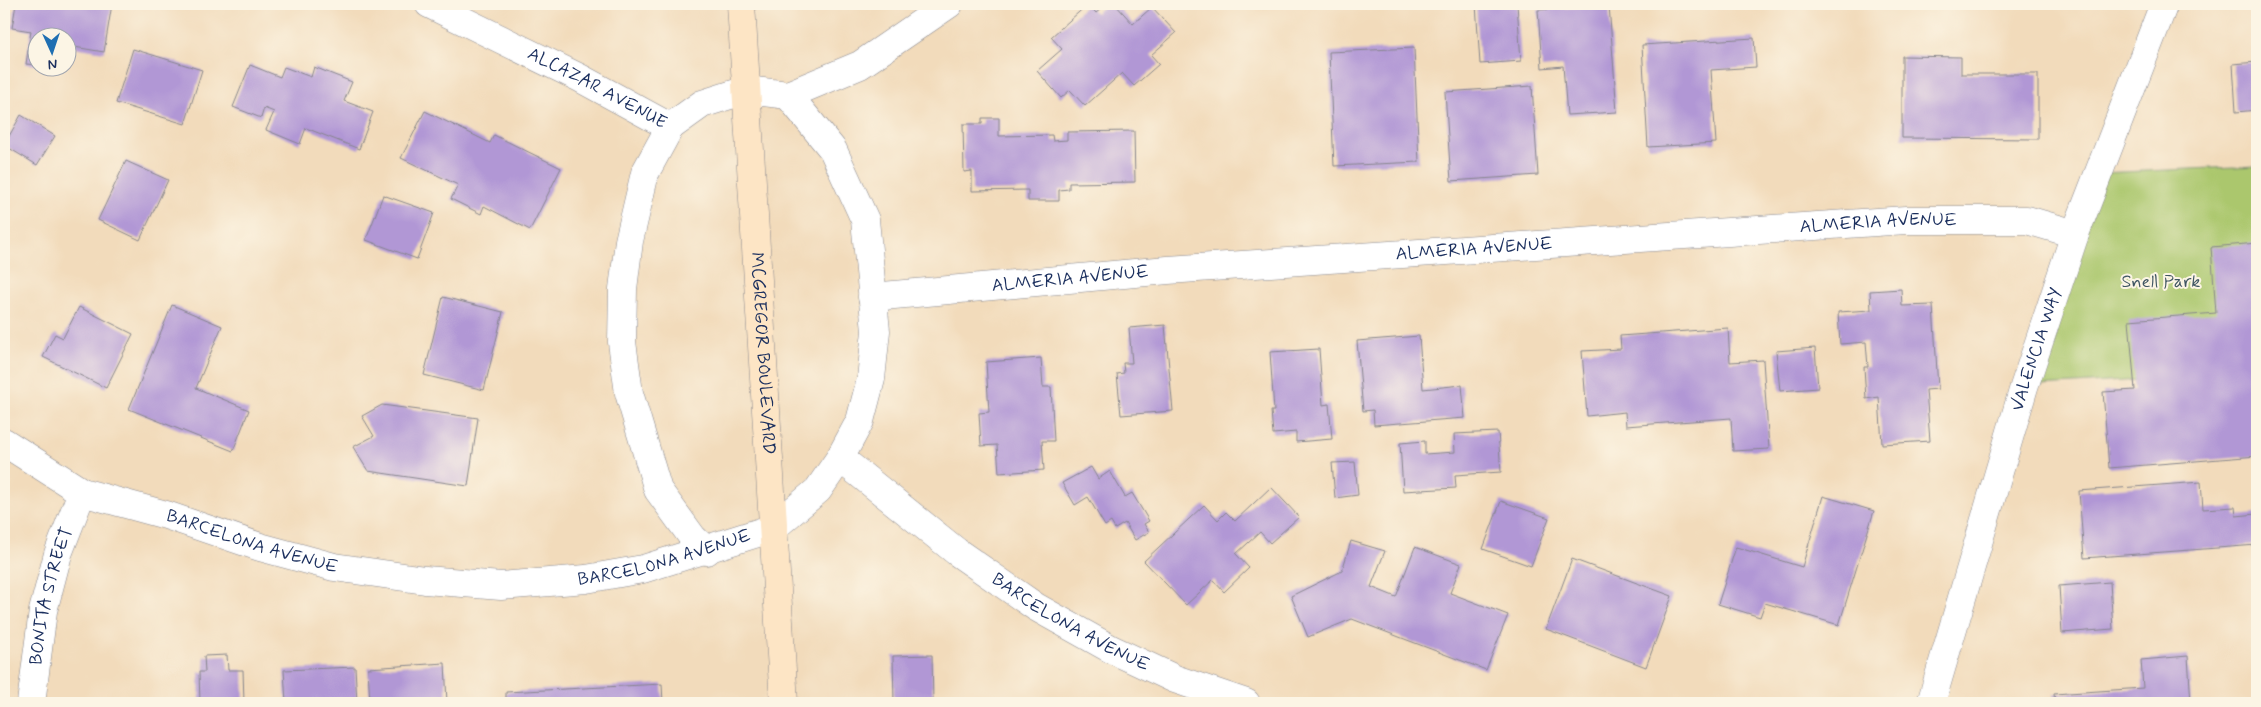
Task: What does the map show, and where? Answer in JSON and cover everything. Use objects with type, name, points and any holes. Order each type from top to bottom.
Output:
[{"type":"main road","name":"MCGREGOR BOULEVARD","points":[[741,4],[784,703]]},
{"type":"street","name":"ALCAZAR AVENUE","points":[[429,4],[580,78],[670,128],[702,104],[746,90],[788,95],[860,65],[949,4]]},
{"type":"street","name":"VALENCIA WAY","points":[[1931,703],[2024,388],[2075,234],[2164,4]]},
{"type":"street","points":[[788,95],[833,150],[865,220],[876,331],[871,379],[860,421],[840,458]]},
{"type":"street","points":[[670,128],[645,173],[631,232],[623,289],[622,342],[630,393],[658,490],[693,538],[707,551]]},
{"type":"street","name":"ALMERIA AVENUE","points":[[872,297],[1168,270],[1906,220],[2027,220],[2075,234]]},
{"type":"street","name":"BARCELONA AVENUE","points":[[4,442],[82,492],[166,515],[260,547],[334,567],[425,580],[501,586],[586,579],[644,569],[707,551],[773,528],[818,490],[840,458],[957,552],[1036,607],[1111,649],[1176,679],[1246,703]]},
{"type":"street","name":"BONITA STREET","points":[[31,703],[43,611],[58,554],[82,492]]},
{"type":"green space","name":"Snell Park","points":[[2257,166],[2257,373],[2024,387],[2100,173]]},
{"type":"building","points":[[16,4],[112,4],[104,52],[78,48],[78,28],[28,28],[28,31],[12,28]]},
{"type":"building","points":[[1088,4],[1096,13],[1107,4],[1115,4],[1133,24],[1152,7],[1176,33],[1151,55],[1159,64],[1134,86],[1122,73],[1085,106],[1070,90],[1061,98],[1037,71],[1062,49],[1051,37]]},
{"type":"building","points":[[1476,4],[1517,4],[1521,61],[1480,64]]},
{"type":"building","points":[[1609,5],[1617,112],[1567,115],[1563,66],[1542,68],[1538,10]]},
{"type":"building","points":[[1754,38],[1756,67],[1711,70],[1716,143],[1648,147],[1642,45]]},
{"type":"building","points":[[1414,48],[1419,162],[1334,166],[1329,52]]},
{"type":"building","points":[[133,49],[202,70],[185,124],[116,103]]},
{"type":"building","points":[[1902,56],[1961,57],[1961,74],[2038,74],[2038,139],[1902,138]]},
{"type":"building","points":[[2257,62],[2257,110],[2236,112],[2233,64]]},
{"type":"building","points":[[250,65],[280,77],[284,67],[311,77],[314,67],[352,82],[344,101],[373,112],[359,149],[306,128],[300,144],[266,130],[274,112],[264,108],[261,118],[233,107]]},
{"type":"building","points":[[1532,86],[1538,175],[1451,181],[1445,92]]},
{"type":"building","points":[[425,111],[490,143],[494,135],[561,168],[530,230],[484,206],[481,214],[451,199],[458,185],[401,158]]},
{"type":"building","points":[[21,115],[55,136],[37,165],[4,145]]},
{"type":"building","points":[[982,118],[999,118],[999,136],[1052,135],[1053,141],[1067,140],[1067,132],[1134,131],[1135,182],[1069,183],[1069,189],[1059,190],[1059,201],[1028,201],[1028,190],[972,191],[972,171],[964,172],[963,124],[982,124]]},
{"type":"building","points":[[126,161],[168,180],[140,240],[98,220]]},
{"type":"building","points":[[383,195],[434,213],[417,259],[366,240]]},
{"type":"building","points":[[2257,243],[2257,456],[2109,468],[2103,392],[2135,390],[2129,320],[2216,313],[2211,247]]},
{"type":"building","points":[[1901,289],[1902,306],[1933,305],[1938,389],[1926,390],[1930,441],[1882,444],[1879,397],[1866,399],[1864,367],[1868,367],[1866,342],[1840,344],[1838,312],[1871,310],[1870,291]]},
{"type":"building","points":[[443,297],[503,312],[484,390],[424,375]]},
{"type":"building","points":[[172,305],[222,326],[196,388],[249,410],[233,451],[129,409]]},
{"type":"building","points":[[79,307],[133,334],[106,388],[43,357],[55,334],[63,338]]},
{"type":"building","points":[[1165,325],[1173,411],[1121,415],[1117,374],[1124,373],[1123,363],[1132,363],[1129,328]]},
{"type":"building","points":[[1728,328],[1730,362],[1763,360],[1769,449],[1733,451],[1731,418],[1626,426],[1625,412],[1587,416],[1582,351],[1621,349],[1620,336]]},
{"type":"building","points":[[1419,336],[1423,389],[1462,385],[1465,418],[1374,425],[1373,410],[1363,411],[1357,341]]},
{"type":"building","points":[[1815,348],[1818,388],[1780,391],[1776,351]]},
{"type":"building","points":[[1319,349],[1323,405],[1329,404],[1332,439],[1296,442],[1296,432],[1273,434],[1271,411],[1274,411],[1270,352]]},
{"type":"building","points":[[1041,358],[1043,387],[1051,387],[1054,441],[1042,441],[1044,470],[999,473],[997,445],[981,446],[979,413],[989,412],[986,362]]},
{"type":"building","points":[[382,405],[478,418],[468,486],[368,471],[353,447],[374,436],[362,416]]},
{"type":"building","points":[[1498,432],[1501,472],[1455,475],[1456,488],[1403,491],[1400,443],[1425,441],[1425,454],[1455,452],[1454,434]]},
{"type":"building","points":[[1355,462],[1358,495],[1335,498],[1332,463]]},
{"type":"building","points":[[1091,467],[1098,479],[1110,471],[1125,497],[1132,493],[1149,521],[1144,524],[1149,532],[1135,540],[1125,523],[1115,529],[1111,522],[1105,526],[1088,497],[1075,505],[1062,483]]},
{"type":"building","points":[[2201,482],[2203,509],[2235,507],[2236,516],[2257,514],[2257,545],[2084,558],[2079,491]]},
{"type":"building","points":[[1271,487],[1299,517],[1270,543],[1260,532],[1236,554],[1249,568],[1224,592],[1213,580],[1186,605],[1144,561],[1204,505],[1218,520],[1226,512],[1235,521]]},
{"type":"building","points":[[1823,496],[1874,511],[1839,625],[1765,603],[1760,617],[1718,604],[1736,547],[1802,567]]},
{"type":"building","points":[[1501,501],[1549,518],[1531,566],[1483,549]]},
{"type":"building","points":[[1351,541],[1385,551],[1371,587],[1396,597],[1415,547],[1461,564],[1450,593],[1508,615],[1486,670],[1352,619],[1308,637],[1291,596],[1342,571]]},
{"type":"building","points":[[1572,559],[1672,596],[1646,667],[1546,629]]},
{"type":"building","points":[[2110,582],[2113,629],[2062,633],[2059,586]]},
{"type":"building","points":[[227,655],[228,670],[243,670],[244,703],[200,703],[199,672],[205,672],[204,656]]},
{"type":"building","points":[[932,655],[933,703],[894,703],[893,656]]},
{"type":"building","points":[[2188,656],[2191,703],[2055,703],[2054,694],[2143,688],[2141,660]]},
{"type":"building","points":[[445,663],[447,703],[370,703],[368,668]]},
{"type":"building","points":[[355,667],[357,703],[286,703],[284,670]]},
{"type":"building","points":[[662,684],[663,703],[506,703],[506,692]]}]
